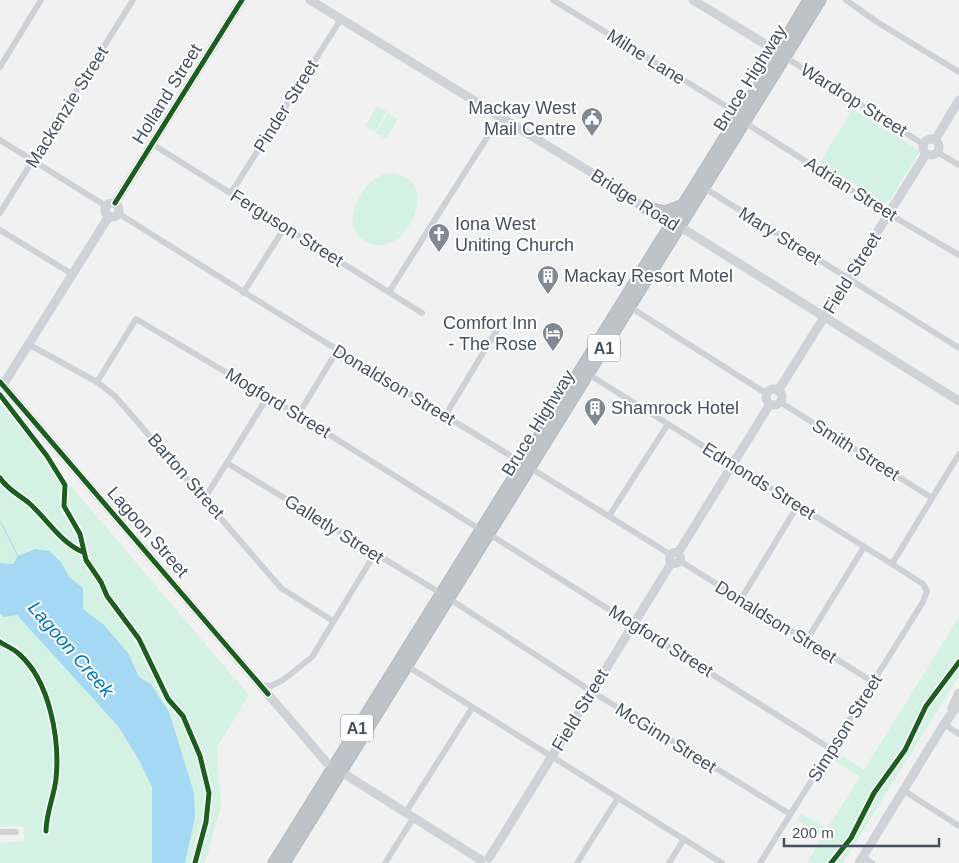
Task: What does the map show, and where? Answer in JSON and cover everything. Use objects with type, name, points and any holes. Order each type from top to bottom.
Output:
[{"type":"highway","name":"Bruce Highway","points":[[284,863],[337,770],[675,226],[703,187],[781,54],[809,0]]},
{"type":"highway","name":"Bruce Highway","points":[[781,54],[820,0]]},
{"type":"highway","name":"Bruce Highway","points":[[527,465],[630,307],[675,226],[683,205],[742,118]]},
{"type":"highway","points":[[644,207],[665,212],[683,205]]},
{"type":"highway","name":"Bruce Highway","points":[[274,863],[407,666],[445,597]]},
{"type":"street","points":[[0,67],[41,0]]},
{"type":"street","name":"Mackenzie Street","points":[[0,213],[133,0]]},
{"type":"street","name":"Holland Street","points":[[115,203],[242,0]]},
{"type":"street","name":"Bridge Road","points":[[310,0],[959,401]]},
{"type":"street","name":"Milne Lane","points":[[553,0],[742,118]]},
{"type":"street","points":[[693,0],[781,54]]},
{"type":"street","points":[[846,0],[876,22],[959,72]]},
{"type":"street","name":"Pinder Street","points":[[231,193],[341,19]]},
{"type":"street","name":"Wardrop Street","points":[[781,54],[923,144]]},
{"type":"street","points":[[935,140],[959,100]]},
{"type":"street","points":[[389,292],[500,117]]},
{"type":"street","name":"Adrian Street","points":[[742,118],[889,214],[959,254]]},
{"type":"street","points":[[929,139],[935,140],[939,146],[937,152],[932,155],[926,154],[923,144],[929,139]]},
{"type":"street","points":[[0,140],[106,206]]},
{"type":"street","name":"Ferguson Street","points":[[152,144],[422,313]]},
{"type":"street","points":[[937,152],[959,165]]},
{"type":"street","name":"Field Street","points":[[778,391],[926,154]]},
{"type":"street","name":"Mary Street","points":[[703,187],[959,348]]},
{"type":"street","points":[[110,202],[115,203],[119,208],[118,213],[115,216],[109,216],[105,211],[106,206],[110,202]]},
{"type":"street","name":"Donaldson Street","points":[[118,213],[243,293],[527,465],[873,682]]},
{"type":"street","points":[[2,383],[109,216]]},
{"type":"street","points":[[243,293],[285,227]]},
{"type":"street","points":[[0,230],[72,274]]},
{"type":"street","points":[[630,307],[767,394],[770,404],[775,405],[780,402],[782,396],[778,391],[772,390],[767,394]]},
{"type":"street","name":"Mogford Street","points":[[97,382],[136,319],[268,396],[831,749]]},
{"type":"street","points":[[445,416],[503,320]]},
{"type":"street","name":"Barton Street","points":[[28,344],[97,382],[128,409],[281,588],[333,621]]},
{"type":"street","points":[[298,415],[337,351]]},
{"type":"street","name":"Edmonds Street","points":[[588,374],[892,564],[923,584],[927,591]]},
{"type":"street","name":"Lagoon Street","points":[[2,383],[260,685],[337,770],[486,861]]},
{"type":"street","points":[[205,498],[268,396]]},
{"type":"street","name":"Smith Street","points":[[780,402],[932,498]]},
{"type":"street","name":"Field Street","points":[[486,861],[770,404]]},
{"type":"street","points":[[609,516],[668,424]]},
{"type":"street","points":[[892,564],[959,454]]},
{"type":"street","name":"Galletly Street","points":[[227,463],[445,597]]},
{"type":"street","points":[[741,599],[798,505]]},
{"type":"street","points":[[806,641],[864,547]]},
{"type":"street","points":[[260,685],[271,686],[283,680],[312,656],[374,555]]},
{"type":"street","name":"Simpson Street","points":[[760,863],[923,602],[927,591]]},
{"type":"street","name":"McGinn Street","points":[[445,597],[591,691],[790,814]]},
{"type":"street","points":[[407,666],[722,863]]},
{"type":"street","points":[[275,701],[276,690],[283,680]]},
{"type":"street","points":[[946,721],[959,693]]},
{"type":"street","points":[[872,863],[861,860],[946,721],[959,704]]},
{"type":"street","points":[[385,863],[410,815],[472,708]]},
{"type":"street","points":[[946,721],[959,734]]},
{"type":"street","points":[[903,790],[959,826]]},
{"type":"street","points":[[577,863],[618,798]]},
{"type":"street","points":[[0,832],[16,832]]},
{"type":"street","points":[[669,863],[684,838]]},
{"type":"green space","points":[[377,106],[387,112],[375,132],[365,126]]},
{"type":"green space","points":[[853,109],[920,151],[889,201],[884,203],[820,162]]},
{"type":"green space","points":[[388,113],[398,119],[386,139],[376,133]]},
{"type":"green space","points":[[389,173],[406,177],[415,187],[417,201],[414,215],[407,229],[396,240],[382,245],[368,243],[358,236],[354,226],[353,215],[356,204],[370,184],[379,177]]},
{"type":"green space","points":[[0,403],[249,695],[217,747],[221,806],[205,863],[0,863],[0,843],[24,841],[23,826],[0,827]]},
{"type":"green space","points":[[959,617],[959,676],[843,863],[807,863],[823,836],[797,820],[801,813],[827,829],[860,777],[834,760],[838,753],[864,770]]},
{"type":"water","name":"Lagoon Creek","points":[[35,549],[49,551],[61,562],[69,577],[83,588],[83,609],[104,625],[128,653],[139,677],[151,684],[169,712],[194,793],[195,817],[185,863],[152,863],[152,787],[139,760],[118,726],[17,615],[4,617],[0,613],[0,563],[13,564],[18,556]]},
{"type":"waterway","points":[[0,521],[18,556]]},
{"type":"cycle path","points":[[115,203],[242,0]]},
{"type":"cycle path","points":[[0,382],[268,694]]},
{"type":"cycle path","points":[[0,395],[47,456],[65,485],[64,506],[80,534],[86,560],[101,582],[107,596],[139,639],[168,699],[183,716],[200,756],[209,793],[206,822],[195,863]]},
{"type":"cycle path","points":[[0,478],[10,489],[36,509],[61,537],[83,552]]},
{"type":"cycle path","points":[[0,642],[17,652],[30,666],[38,679],[51,712],[57,764],[46,831]]},
{"type":"cycle path","points":[[831,863],[851,838],[874,793],[905,750],[926,706],[959,662]]},
{"type":"place","name":"Mackay West Mail Centre","points":[[592,137]]},
{"type":"place","name":"Iona West Uniting Church","points":[[439,253]]},
{"type":"place","name":"Mackay Resort Motel","points":[[548,295]]},
{"type":"place","name":"Comfort Inn - The Rose","points":[[553,352]]},
{"type":"place","name":"Shamrock Hotel","points":[[595,427]]}]
